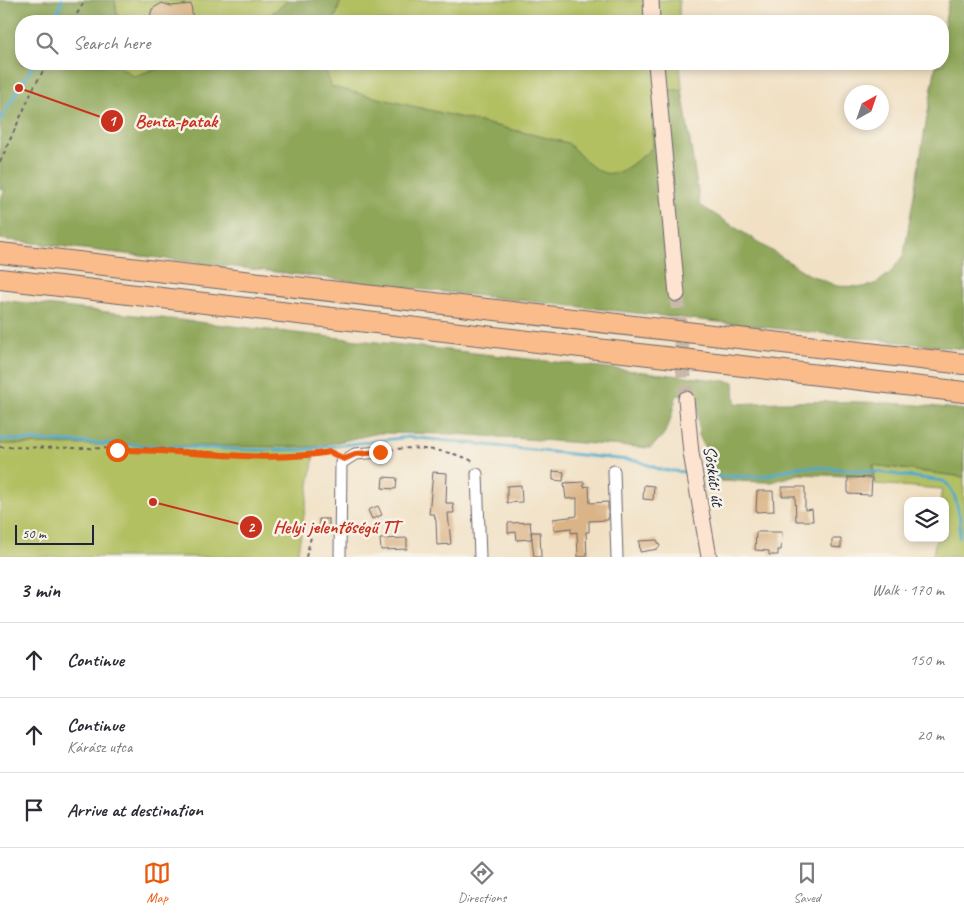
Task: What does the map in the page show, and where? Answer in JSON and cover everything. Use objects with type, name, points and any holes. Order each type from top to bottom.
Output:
[{"type":"highway","points":[[0,253],[964,364]]},
{"type":"highway","points":[[0,279],[964,392]]},
{"type":"main road","points":[[650,0],[651,15]]},
{"type":"main road","points":[[657,70],[677,294]]},
{"type":"main road","name":"Sóskúti út","points":[[686,399],[694,470],[709,557]]},
{"type":"street","points":[[340,557],[339,470],[344,459],[355,454],[380,452]]},
{"type":"street","points":[[614,472],[617,557]]},
{"type":"street","points":[[477,474],[480,557]]},
{"type":"path","points":[[76,15],[85,0]]},
{"type":"path","points":[[0,162],[34,87],[44,70]]},
{"type":"path","points":[[0,446],[161,449],[268,457],[305,456],[330,452],[344,459]]},
{"type":"path","points":[[380,452],[395,449],[442,452],[468,458],[475,463],[477,474]]},
{"type":"path","points":[[306,557],[312,537]]},
{"type":"green space","points":[[0,0],[115,0],[117,15],[15,15],[15,70],[125,70],[134,76],[154,70],[325,70],[332,87],[568,143],[591,165],[600,171],[609,173],[618,172],[627,167],[653,147],[654,90],[682,90],[700,205],[808,274],[837,286],[864,287],[877,283],[891,272],[904,254],[935,70],[949,70],[949,15],[946,15],[949,0],[964,0],[964,349],[426,290],[0,239],[0,199],[5,190],[0,189]]},
{"type":"green space","points":[[115,0],[289,0],[270,15],[117,15]]},
{"type":"green space","points":[[289,0],[341,0],[336,15],[270,15]]},
{"type":"green space","points":[[341,0],[679,0],[679,15],[336,15]]},
{"type":"green space","points":[[124,70],[154,70],[134,76]]},
{"type":"green space","points":[[325,70],[680,70],[682,90],[654,91],[653,147],[627,168],[617,173],[608,174],[600,172],[591,166],[568,143],[331,87]]},
{"type":"green space","points":[[0,300],[734,382],[735,404],[849,402],[907,404],[964,410],[964,477],[873,465],[873,477],[799,474],[772,482],[720,481],[699,435],[697,398],[677,395],[666,430],[650,448],[456,434],[379,433],[315,447],[0,444]]},
{"type":"green space","points":[[0,362],[318,432],[297,557],[0,557]]},
{"type":"green space","points":[[873,465],[964,477],[964,557],[921,557],[933,556],[935,542],[949,542],[949,497],[941,497],[942,489],[874,484]]},
{"type":"building","points":[[162,3],[171,6],[191,4],[192,15],[150,15],[152,9]]},
{"type":"building","points":[[553,471],[564,472],[563,481],[553,480]]},
{"type":"building","points":[[433,472],[447,473],[446,503],[453,503],[454,513],[448,513],[451,544],[437,545],[436,521],[434,514],[429,514]]},
{"type":"building","points":[[383,477],[397,478],[396,489],[382,488]]},
{"type":"building","points":[[848,477],[872,478],[871,495],[848,494]]},
{"type":"building","points":[[584,482],[584,487],[589,486],[590,503],[608,502],[608,520],[589,521],[589,532],[586,532],[587,557],[578,557],[577,532],[571,533],[571,528],[554,530],[553,519],[577,516],[577,498],[566,499],[564,483]]},
{"type":"building","points":[[521,485],[522,502],[507,503],[507,486]]},
{"type":"building","points":[[644,485],[654,486],[653,500],[643,499]]},
{"type":"building","points":[[782,487],[805,487],[805,510],[812,509],[813,521],[796,521],[795,496],[782,496]]},
{"type":"building","points":[[757,491],[773,491],[774,511],[756,512]]},
{"type":"building","points":[[378,506],[382,515],[372,519],[368,510]]},
{"type":"building","points":[[319,519],[329,519],[329,530],[319,531]]},
{"type":"building","points":[[530,522],[532,539],[517,540],[516,532],[508,533],[508,523]]},
{"type":"building","points":[[531,532],[540,532],[541,557],[534,557]]},
{"type":"building","points":[[756,532],[782,532],[781,550],[778,550],[778,555],[769,555],[769,551],[755,550]]},
{"type":"building","points":[[407,538],[407,549],[381,550],[380,539]]},
{"type":"building","points":[[832,539],[841,539],[841,548],[832,547]]},
{"type":"building","points":[[657,540],[660,546],[658,549],[640,552],[639,541]]},
{"type":"waterway","points":[[56,15],[62,0]]},
{"type":"waterway","points":[[0,120],[30,70]]},
{"type":"waterway","points":[[0,439],[249,450],[302,450],[409,437],[638,461],[661,470],[685,472]]},
{"type":"waterway","points":[[706,477],[763,476],[798,467],[811,467],[870,471],[943,481],[948,485],[955,498],[960,523],[959,537]]},
{"type":"tunnel","points":[[677,294],[686,399]]},
{"type":"place","name":"Benta-patak","points":[[19,88]]},
{"type":"place","name":"Helyi jelentőségű TT","points":[[153,502]]},
{"type":"route","points":[[117,450],[161,449],[219,455],[268,457],[305,456],[330,452],[344,459],[355,454],[380,452]]}]
